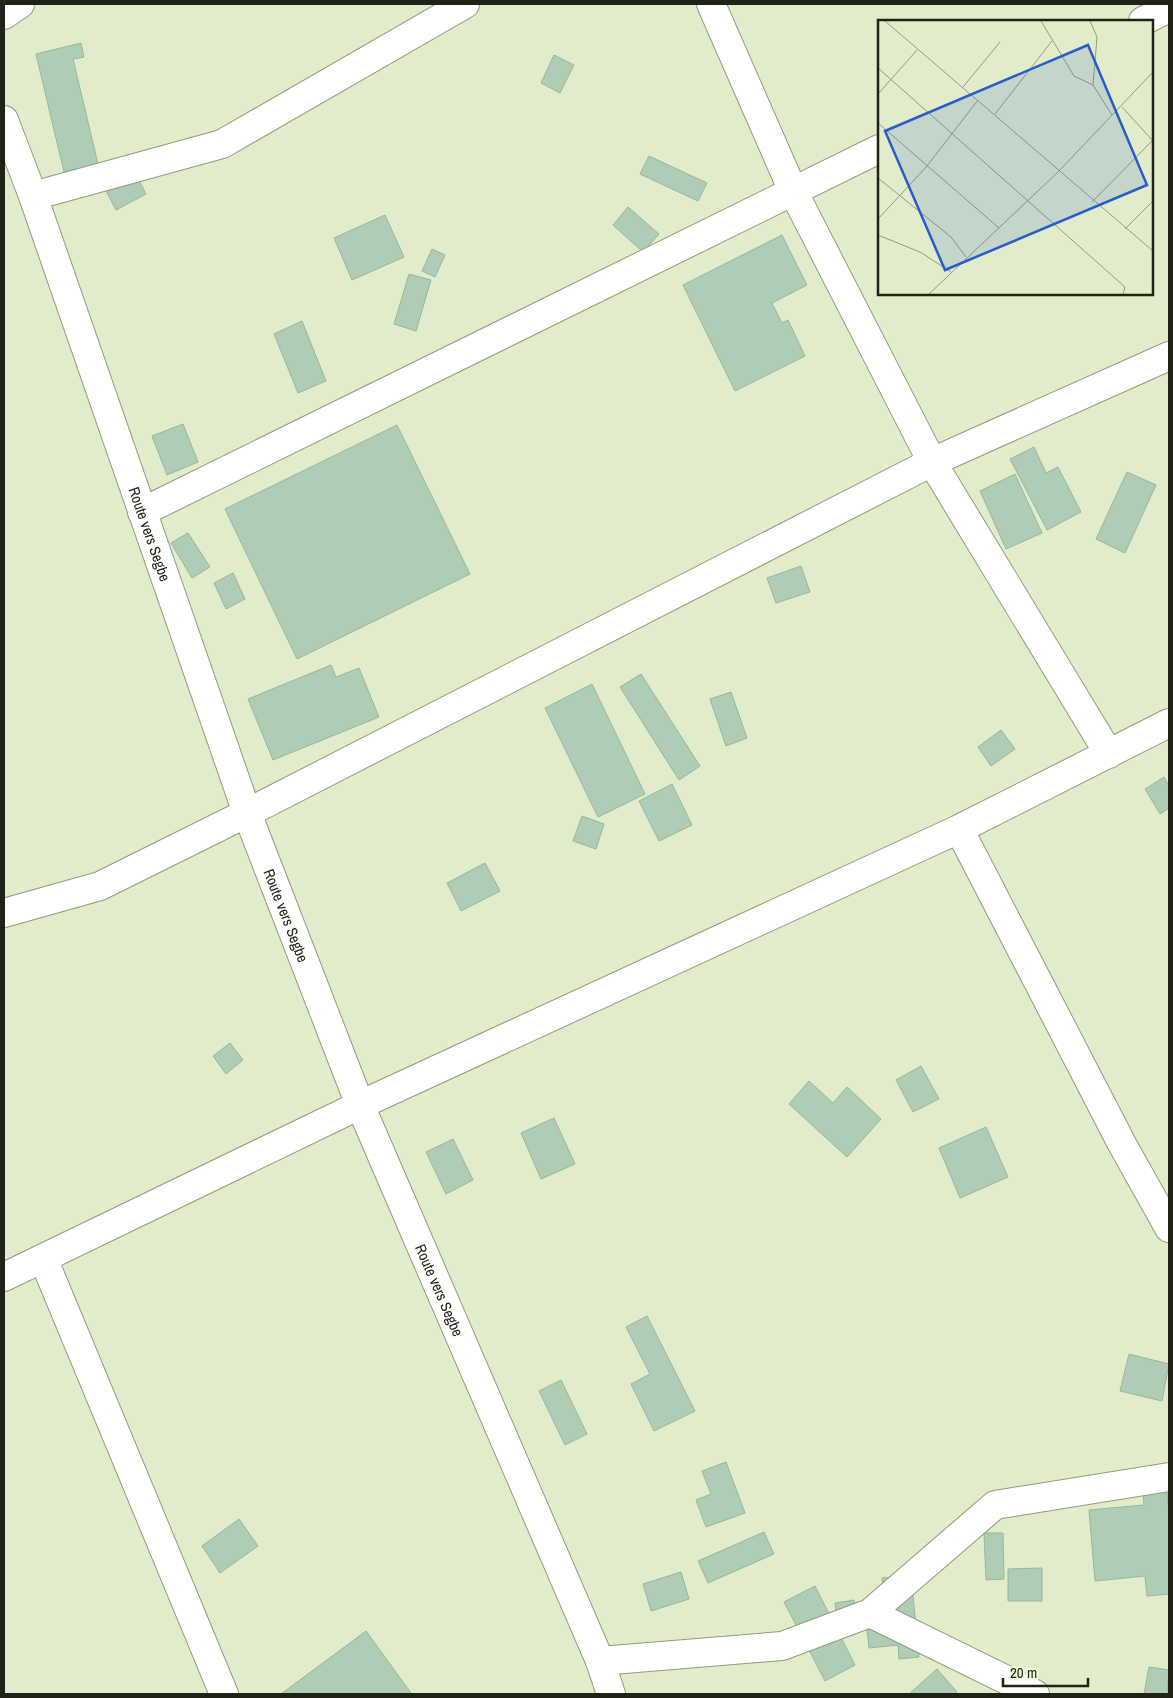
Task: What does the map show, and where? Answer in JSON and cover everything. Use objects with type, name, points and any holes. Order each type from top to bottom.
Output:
[{"type":"street","points":[[4,15],[20,4]]},
{"type":"street","points":[[33,196],[222,144],[465,4]]},
{"type":"street","points":[[711,4],[793,191],[932,462],[1109,754]]},
{"type":"street","points":[[1145,20],[1169,8]]},
{"type":"street","name":"Route vers Segbe","points":[[4,120],[33,196],[247,813],[360,1105],[600,1661],[611,1694]]},
{"type":"street","points":[[142,512],[878,149]]},
{"type":"street","points":[[4,913],[100,886],[247,813],[932,462],[1169,356]]},
{"type":"street","points":[[4,1277],[360,1105],[959,829],[1169,723]]},
{"type":"street","points":[[959,829],[1122,1144],[1169,1228]]},
{"type":"street","points":[[43,1258],[224,1694]]},
{"type":"street","points":[[600,1661],[782,1646],[870,1614],[995,1505],[1169,1477]]},
{"type":"street","points":[[870,1614],[1035,1694]]},
{"type":"building","points":[[81,43],[84,57],[73,59],[98,164],[64,172],[36,54]]},
{"type":"building","points":[[554,55],[574,65],[560,93],[541,83]]},
{"type":"building","points":[[649,156],[707,183],[698,201],[640,174]]},
{"type":"building","points":[[133,169],[146,194],[116,210],[103,185]]},
{"type":"building","points":[[628,207],[659,234],[643,252],[613,225]]},
{"type":"building","points":[[385,215],[404,257],[352,280],[334,238]]},
{"type":"building","points":[[782,235],[807,285],[772,303],[782,323],[788,320],[805,356],[735,391],[683,285]]},
{"type":"building","points":[[432,249],[445,255],[435,277],[422,271]]},
{"type":"building","points":[[409,274],[431,280],[416,331],[394,324]]},
{"type":"building","points":[[302,321],[326,381],[298,393],[274,334]]},
{"type":"building","points":[[183,424],[198,462],[167,475],[152,436]]},
{"type":"building","points":[[397,425],[470,574],[297,659],[225,509]]},
{"type":"building","points":[[1034,447],[1046,473],[1058,467],[1081,512],[1047,530],[1010,459]]},
{"type":"building","points":[[1127,472],[1156,485],[1125,553],[1096,539]]},
{"type":"building","points":[[1015,474],[1042,533],[1006,549],[980,491]]},
{"type":"building","points":[[188,533],[210,567],[192,578],[171,543]]},
{"type":"building","points":[[801,566],[810,592],[776,603],[767,578]]},
{"type":"building","points":[[233,573],[245,599],[226,609],[214,583]]},
{"type":"building","points":[[331,665],[336,677],[359,668],[379,717],[273,760],[248,699]]},
{"type":"building","points":[[641,674],[700,766],[679,780],[620,687]]},
{"type":"building","points":[[592,684],[645,794],[598,817],[545,708]]},
{"type":"building","points":[[731,692],[747,738],[726,746],[710,699]]},
{"type":"building","points":[[1001,730],[1015,749],[991,766],[978,747]]},
{"type":"building","points":[[1164,777],[1169,786],[1169,808],[1160,814],[1145,789]]},
{"type":"building","points":[[672,784],[692,825],[659,841],[639,801]]},
{"type":"building","points":[[582,816],[604,824],[596,849],[573,841]]},
{"type":"building","points":[[485,863],[500,891],[461,911],[447,883]]},
{"type":"building","points":[[230,1043],[243,1060],[226,1074],[213,1056]]},
{"type":"building","points":[[921,1066],[939,1099],[913,1112],[896,1080]]},
{"type":"building","points":[[809,1081],[833,1103],[847,1087],[881,1119],[847,1157],[789,1104]]},
{"type":"building","points":[[554,1118],[575,1164],[541,1179],[521,1133]]},
{"type":"building","points":[[986,1127],[1008,1177],[960,1198],[939,1148]]},
{"type":"building","points":[[453,1139],[473,1180],[446,1194],[426,1152]]},
{"type":"building","points":[[647,1316],[695,1411],[654,1431],[631,1384],[650,1374],[626,1327]]},
{"type":"building","points":[[1129,1354],[1169,1364],[1162,1401],[1120,1391]]},
{"type":"building","points":[[561,1380],[587,1434],[565,1445],[539,1391]]},
{"type":"building","points":[[726,1462],[745,1513],[706,1527],[696,1500],[711,1494],[702,1471]]},
{"type":"building","points":[[1165,1468],[1169,1515],[1169,1594],[1147,1596],[1145,1576],[1095,1581],[1089,1510],[1144,1505],[1141,1470]]},
{"type":"building","points":[[239,1519],[258,1546],[220,1573],[202,1546]]},
{"type":"building","points":[[764,1532],[774,1554],[708,1583],[698,1561]]},
{"type":"building","points":[[984,1533],[1003,1533],[1004,1579],[986,1580]]},
{"type":"building","points":[[1042,1568],[1042,1601],[1008,1601],[1008,1569]]},
{"type":"building","points":[[681,1572],[689,1599],[651,1611],[643,1584]]},
{"type":"building","points":[[911,1575],[919,1657],[899,1659],[898,1645],[869,1648],[867,1630],[887,1628],[882,1578]]},
{"type":"building","points":[[815,1586],[855,1665],[825,1681],[784,1602]]},
{"type":"building","points":[[854,1600],[857,1624],[838,1627],[835,1603]]},
{"type":"building","points":[[366,1631],[411,1693],[281,1694]]},
{"type":"building","points":[[1149,1667],[1169,1670],[1167,1694],[1144,1694]]},
{"type":"building","points":[[937,1669],[957,1692],[955,1694],[909,1694]]}]
